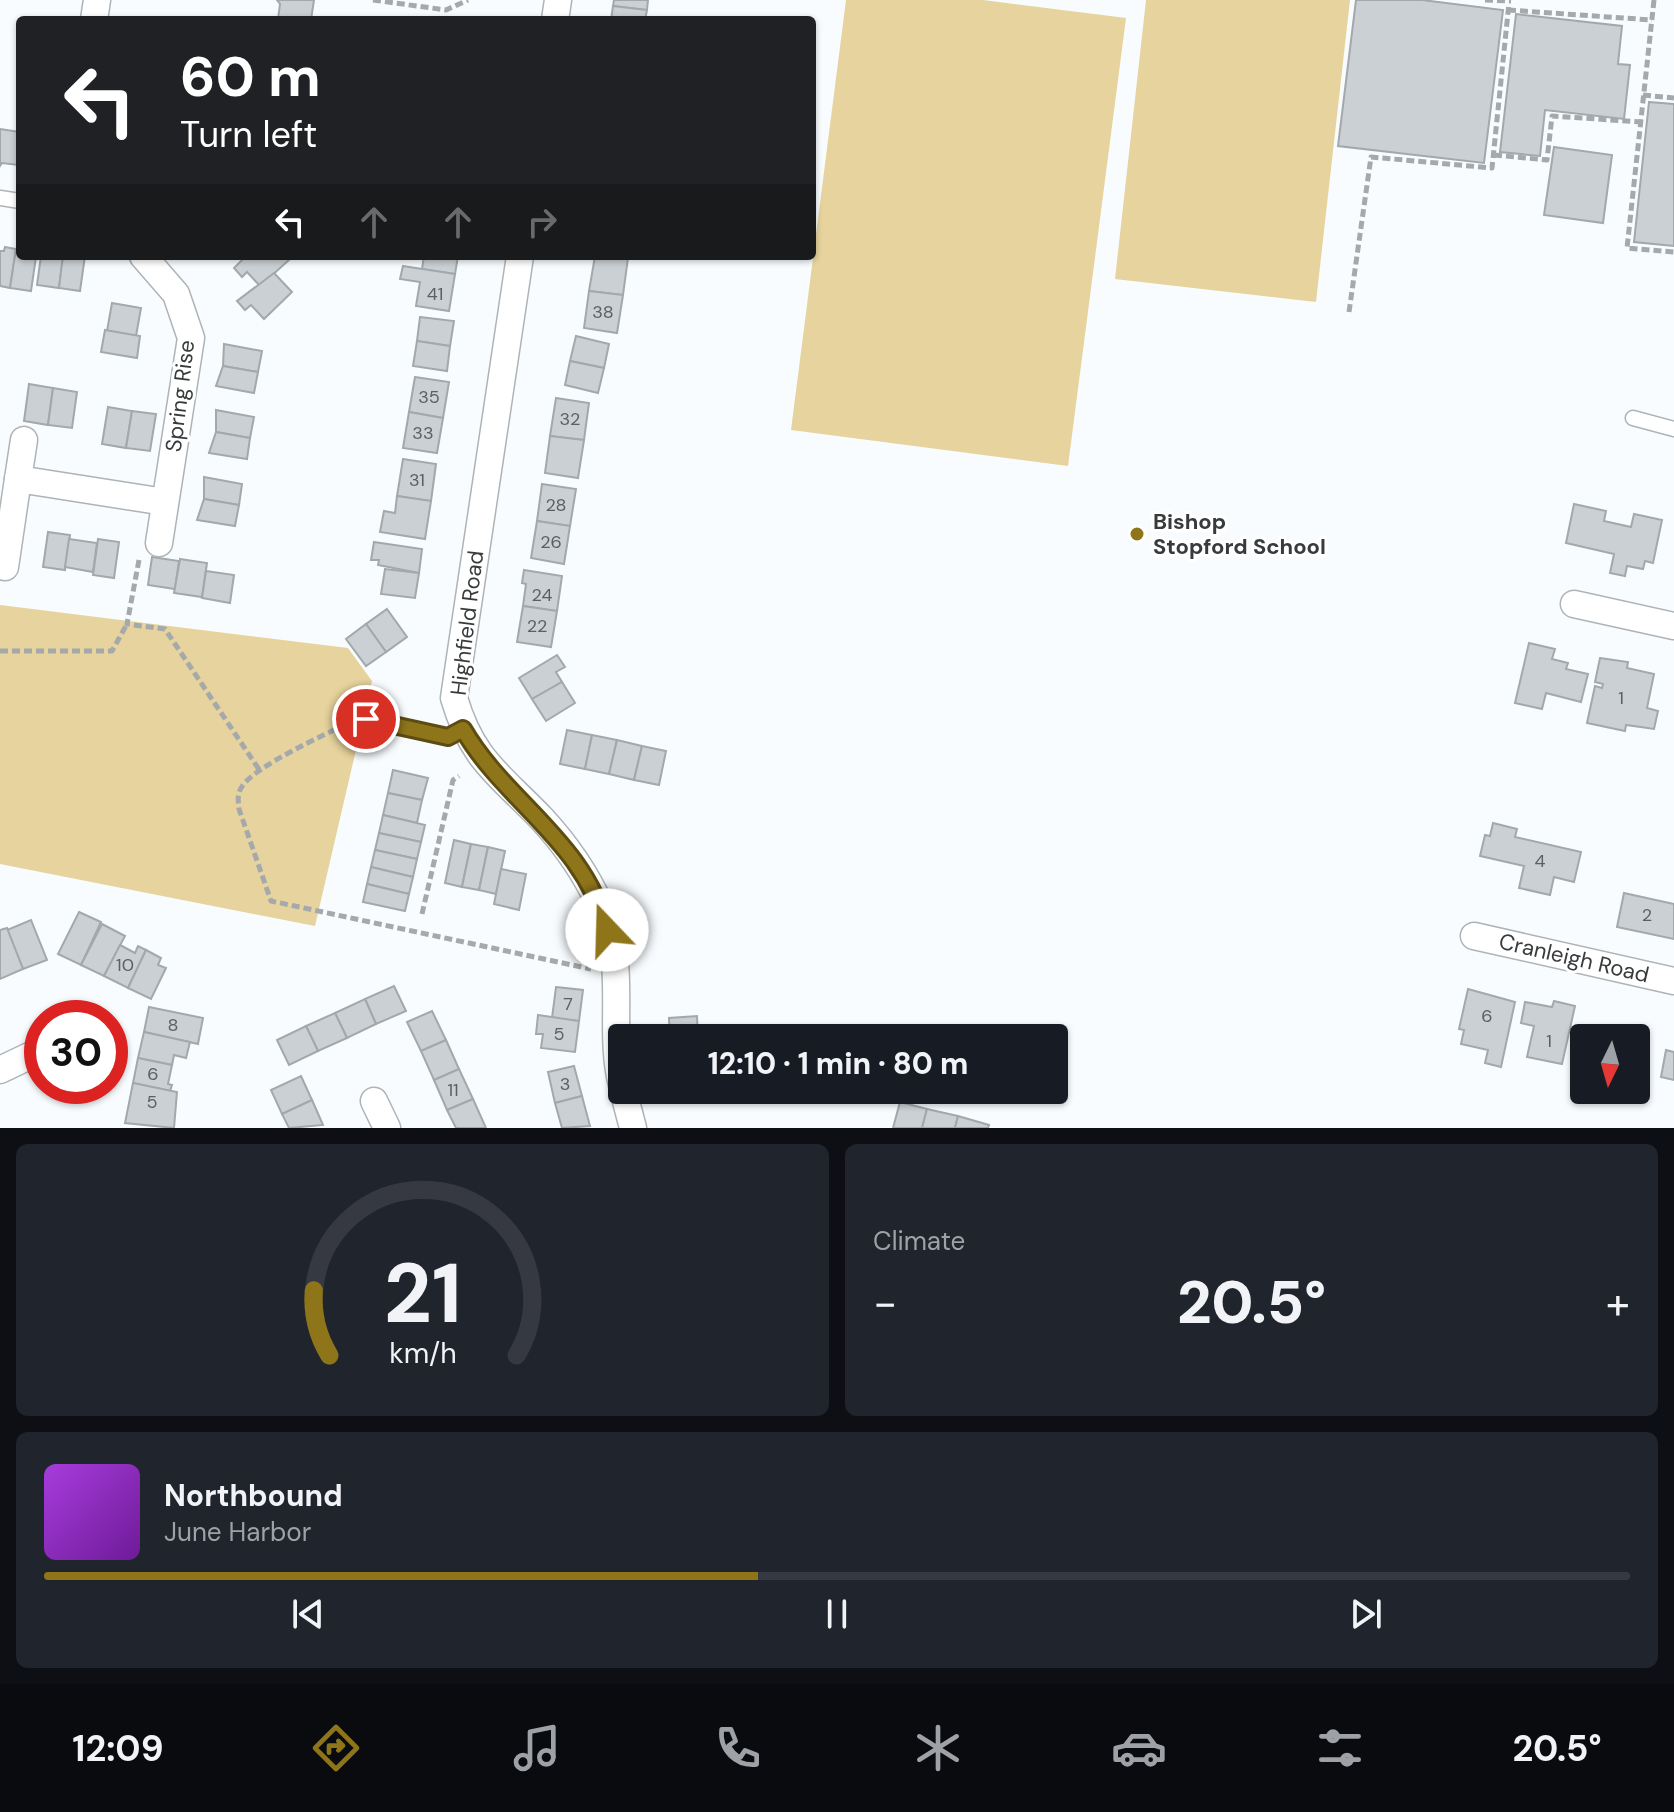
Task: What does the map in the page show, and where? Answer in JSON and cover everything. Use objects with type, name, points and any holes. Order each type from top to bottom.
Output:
[{"type":"street","name":"Spring Rise","points":[[146,260],[176,294],[191,338],[159,543]]},
{"type":"street","name":"Highfield Road","points":[[519,260],[454,698],[463,729],[478,755],[568,850],[601,907],[619,975],[618,1024]]},
{"type":"street","points":[[5,567],[24,440]]},
{"type":"street","points":[[18,479],[165,502]]},
{"type":"street","points":[[1574,604],[1674,626]]},
{"type":"street","name":"Cranleigh Road","points":[[1474,936],[1674,981]]},
{"type":"street","points":[[0,1070],[24,1059]]},
{"type":"street","points":[[374,1101],[387,1128]]},
{"type":"street","name":"Highfield Road","points":[[627,1104],[633,1128]]},
{"type":"lane","points":[[1633,418],[1674,429]]},
{"type":"lane","points":[[366,719],[448,737],[463,729]]},
{"type":"path","points":[[373,0],[446,10],[468,0]]},
{"type":"path","points":[[1485,0],[1652,20]]},
{"type":"path","points":[[1654,0],[1627,248],[1674,252]]},
{"type":"path","points":[[1349,312],[1371,157],[1492,168],[1510,4]]},
{"type":"path","points":[[1643,95],[1674,98]]},
{"type":"path","points":[[1494,155],[1547,160],[1552,116],[1641,122]]},
{"type":"path","points":[[0,651],[112,651],[127,624],[143,541],[159,543]]},
{"type":"path","points":[[127,624],[165,629],[260,771]]},
{"type":"path","points":[[366,719],[354,720],[260,771],[244,783],[238,794],[239,809],[271,901],[596,970]]},
{"type":"path","points":[[422,914],[453,780],[459,776]]},
{"type":"shaded area","points":[[846,0],[983,0],[1126,18],[1068,466],[791,430],[813,260],[816,260],[816,235]]},
{"type":"shaded area","points":[[1146,0],[1350,0],[1316,302],[1115,279]]},
{"type":"shaded area","points":[[0,605],[348,648],[372,681],[315,926],[0,864]]},
{"type":"building","points":[[277,0],[314,0],[312,16],[278,16],[280,4]]},
{"type":"building","points":[[614,0],[648,0],[647,10],[613,6]]},
{"type":"building","points":[[1356,0],[1422,0],[1503,10],[1484,163],[1338,146]]},
{"type":"building","points":[[613,6],[647,10],[646,16],[612,16]]},
{"type":"building","points":[[1516,14],[1622,26],[1618,64],[1630,65],[1624,119],[1545,110],[1540,156],[1500,152]]},
{"type":"building","points":[[1649,102],[1674,104],[1674,246],[1634,242]]},
{"type":"building","points":[[0,129],[16,131],[16,165],[2,163],[0,166]]},
{"type":"building","points":[[1554,147],[1612,155],[1603,223],[1544,215]]},
{"type":"building","points":[[5,247],[16,249],[10,288],[0,286],[0,251],[4,251]]},
{"type":"building","points":[[16,249],[16,260],[36,260],[31,291],[10,288]]},
{"type":"building","points":[[40,260],[62,260],[59,288],[37,285]]},
{"type":"building","points":[[62,260],[84,260],[80,291],[59,288]]},
{"type":"building","points":[[242,260],[289,260],[260,286],[247,272],[242,277],[234,268]]},
{"type":"building","points":[[423,260],[457,260],[455,274],[422,269]]},
{"type":"building","points":[[594,260],[628,260],[623,295],[589,291]]},
{"type":"building","points":[[403,266],[455,274],[449,311],[416,306],[420,282],[400,279]]},
{"type":"building","points":[[274,273],[292,292],[264,319],[251,305],[245,310],[237,301]]},
{"type":"building","points":[[589,291],[623,295],[617,333],[584,328]]},
{"type":"building","points":[[112,303],[141,308],[136,336],[107,331]]},
{"type":"building","points":[[420,317],[454,321],[450,346],[417,341]]},
{"type":"building","points":[[105,330],[140,336],[137,358],[101,352]]},
{"type":"building","points":[[576,336],[609,344],[604,368],[570,361]]},
{"type":"building","points":[[417,341],[450,346],[447,371],[413,366]]},
{"type":"building","points":[[224,344],[262,351],[258,372],[223,366]]},
{"type":"building","points":[[570,361],[604,368],[598,393],[565,385]]},
{"type":"building","points":[[223,366],[258,372],[254,393],[216,386]]},
{"type":"building","points":[[415,377],[449,382],[443,418],[409,412]]},
{"type":"building","points":[[29,384],[53,388],[48,425],[24,421]]},
{"type":"building","points":[[53,388],[77,392],[72,428],[48,425]]},
{"type":"building","points":[[556,398],[589,403],[584,440],[550,436]]},
{"type":"building","points":[[108,407],[132,411],[126,448],[102,444]]},
{"type":"building","points":[[216,410],[254,417],[250,438],[216,432]]},
{"type":"building","points":[[132,411],[156,414],[150,451],[126,448]]},
{"type":"building","points":[[409,412],[443,418],[437,453],[403,448]]},
{"type":"building","points":[[216,432],[250,438],[247,459],[209,453]]},
{"type":"building","points":[[550,436],[584,440],[578,478],[545,473]]},
{"type":"building","points":[[403,459],[436,464],[431,501],[397,496]]},
{"type":"building","points":[[204,477],[242,484],[239,505],[204,499]]},
{"type":"building","points":[[542,484],[576,489],[570,526],[537,521]]},
{"type":"building","points":[[397,496],[431,501],[425,539],[380,532],[384,511],[395,513]]},
{"type":"building","points":[[204,499],[239,505],[235,526],[197,520]]},
{"type":"building","points":[[1574,504],[1606,511],[1604,521],[1631,527],[1634,514],[1662,520],[1653,563],[1645,561],[1643,569],[1627,566],[1625,576],[1610,573],[1614,554],[1566,543]]},
{"type":"building","points":[[537,521],[570,526],[564,564],[531,558]]},
{"type":"building","points":[[48,532],[70,535],[65,570],[43,567]]},
{"type":"building","points":[[69,539],[97,543],[93,572],[65,567]]},
{"type":"building","points":[[98,539],[119,542],[114,578],[93,575]]},
{"type":"building","points":[[374,542],[422,549],[419,573],[378,565],[379,560],[371,560]]},
{"type":"building","points":[[152,557],[179,561],[175,589],[148,585]]},
{"type":"building","points":[[180,559],[207,563],[202,597],[174,593]]},
{"type":"building","points":[[385,569],[419,573],[415,598],[381,594]]},
{"type":"building","points":[[524,570],[562,576],[557,611],[523,606]]},
{"type":"building","points":[[206,571],[234,575],[230,603],[202,598]]},
{"type":"building","points":[[523,606],[557,611],[551,647],[517,642]]},
{"type":"building","points":[[387,609],[407,637],[386,652],[366,624]]},
{"type":"building","points":[[366,624],[386,652],[366,666],[346,639]]},
{"type":"building","points":[[1529,643],[1555,649],[1552,659],[1568,663],[1566,669],[1588,674],[1581,702],[1546,693],[1542,709],[1515,703]]},
{"type":"building","points":[[557,655],[565,667],[556,672],[562,682],[532,699],[519,678]]},
{"type":"building","points":[[1600,658],[1628,662],[1627,668],[1654,674],[1647,708],[1658,711],[1654,729],[1626,725],[1625,731],[1587,723],[1595,686],[1602,688],[1603,684],[1595,682]]},
{"type":"building","points":[[562,682],[575,703],[546,721],[532,699]]},
{"type":"building","points":[[567,730],[592,735],[585,769],[560,764]]},
{"type":"building","points":[[592,735],[617,740],[609,774],[585,769]]},
{"type":"building","points":[[617,740],[642,746],[634,780],[609,774]]},
{"type":"building","points":[[642,746],[666,751],[659,785],[634,780]]},
{"type":"building","points":[[393,770],[428,778],[422,800],[388,793]]},
{"type":"building","points":[[388,793],[422,800],[417,823],[383,815]]},
{"type":"building","points":[[383,815],[425,825],[421,842],[379,833]]},
{"type":"building","points":[[1493,823],[1517,829],[1515,837],[1581,852],[1574,882],[1554,877],[1550,895],[1519,888],[1524,866],[1480,856],[1485,835],[1490,836]]},
{"type":"building","points":[[379,833],[421,842],[417,859],[375,850]]},
{"type":"building","points":[[454,840],[471,844],[462,887],[445,883]]},
{"type":"building","points":[[471,844],[488,847],[479,890],[462,887]]},
{"type":"building","points":[[488,847],[505,851],[496,894],[479,890]]},
{"type":"building","points":[[375,850],[417,859],[413,877],[371,867]]},
{"type":"building","points":[[371,867],[413,877],[409,894],[367,884]]},
{"type":"building","points":[[501,869],[526,874],[519,910],[494,904]]},
{"type":"building","points":[[367,884],[409,894],[405,911],[363,902]]},
{"type":"building","points":[[1624,893],[1674,904],[1674,939],[1617,927]]},
{"type":"building","points":[[79,912],[101,922],[81,965],[58,954]]},
{"type":"building","points":[[31,920],[47,960],[23,969],[7,930]]},
{"type":"building","points":[[102,924],[125,936],[104,976],[81,965]]},
{"type":"building","points":[[7,928],[23,969],[0,979],[0,930]]},
{"type":"building","points":[[120,945],[135,953],[138,946],[146,950],[128,988],[104,976]]},
{"type":"building","points":[[146,950],[161,958],[158,965],[166,968],[151,999],[128,988]]},
{"type":"building","points":[[394,986],[406,1011],[376,1024],[365,999]]},
{"type":"building","points":[[556,987],[583,990],[579,1021],[552,1018]]},
{"type":"building","points":[[1468,989],[1515,1002],[1501,1067],[1485,1063],[1488,1050],[1461,1044],[1464,1030],[1459,1029]]},
{"type":"building","points":[[365,999],[376,1024],[347,1038],[335,1013]]},
{"type":"building","points":[[1554,1001],[1575,1006],[1562,1064],[1527,1057],[1534,1026],[1521,1023],[1525,1002],[1552,1007]]},
{"type":"building","points":[[149,1007],[203,1018],[198,1044],[144,1032]]},
{"type":"building","points":[[432,1011],[446,1040],[421,1051],[407,1022]]},
{"type":"building","points":[[335,1013],[347,1038],[318,1051],[306,1026]]},
{"type":"building","points":[[538,1015],[579,1021],[575,1052],[541,1048],[543,1034],[536,1034]]},
{"type":"building","points":[[697,1016],[697,1024],[669,1024],[669,1018]]},
{"type":"building","points":[[306,1026],[318,1051],[289,1065],[277,1040]]},
{"type":"building","points":[[144,1032],[190,1042],[186,1058],[174,1055],[172,1065],[138,1058]]},
{"type":"building","points":[[446,1040],[459,1069],[434,1080],[421,1051]]},
{"type":"building","points":[[1666,1050],[1674,1052],[1674,1080],[1661,1077]]},
{"type":"building","points":[[138,1058],[172,1065],[168,1084],[172,1085],[170,1091],[133,1083]]},
{"type":"building","points":[[574,1066],[582,1096],[555,1103],[548,1072]]},
{"type":"building","points":[[459,1069],[473,1099],[447,1110],[434,1080]]},
{"type":"building","points":[[301,1076],[312,1100],[282,1114],[271,1090]]},
{"type":"building","points":[[133,1083],[177,1092],[174,1128],[125,1123]]},
{"type":"building","points":[[582,1096],[590,1126],[562,1128],[555,1103]]},
{"type":"building","points":[[473,1099],[486,1128],[456,1128],[447,1110]]},
{"type":"building","points":[[312,1100],[323,1125],[289,1128],[282,1114]]},
{"type":"building","points":[[899,1104],[927,1109],[922,1128],[893,1128]]},
{"type":"building","points":[[927,1109],[958,1116],[955,1128],[922,1128]]},
{"type":"building","points":[[958,1116],[989,1125],[988,1128],[955,1128]]},
{"type":"place","name":"Bishop Stopford School","points":[[1137,534]]},
{"type":"route","points":[[366,719],[448,737],[463,729],[478,755],[543,820],[568,850],[601,907],[607,930]]}]
